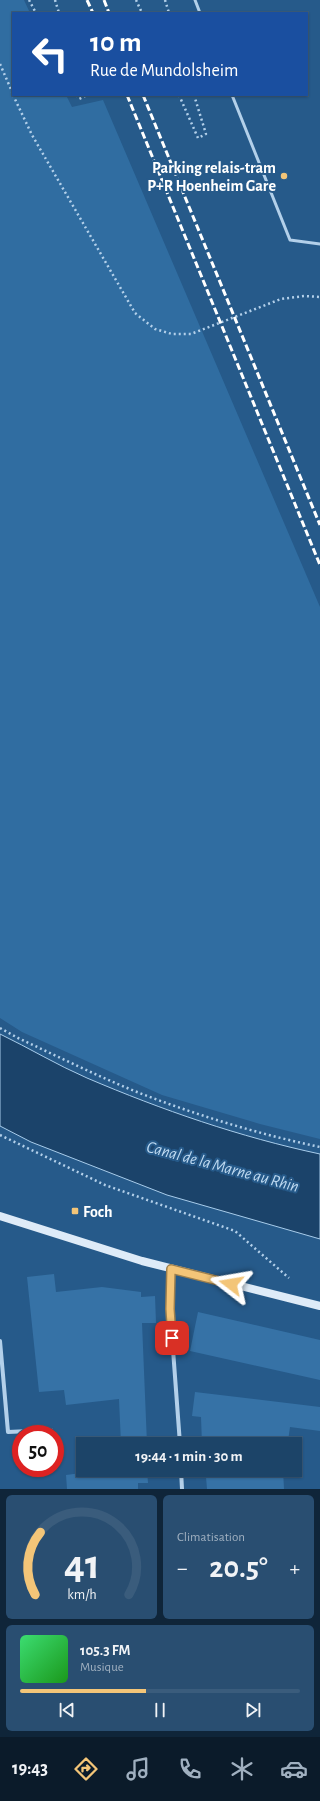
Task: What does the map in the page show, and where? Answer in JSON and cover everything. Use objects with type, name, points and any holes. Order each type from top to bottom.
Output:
[{"type":"main road","points":[[0,1216],[142,1261],[320,1306]]},
{"type":"street","points":[[171,1269],[170,1309],[179,1437]]},
{"type":"street","points":[[0,1341],[8,1432],[12,1432]]},
{"type":"street","points":[[181,1477],[182,1489]]},
{"type":"lane","points":[[195,0],[200,12]]},
{"type":"lane","points":[[232,96],[290,240],[320,244]]},
{"type":"path","points":[[29,0],[35,12]]},
{"type":"path","points":[[55,0],[59,12]]},
{"type":"path","points":[[136,0],[142,12]]},
{"type":"path","points":[[165,0],[169,12]]},
{"type":"path","points":[[0,64],[12,93]]},
{"type":"path","points":[[13,96],[32,135],[135,313],[155,329],[172,334],[191,334],[281,299],[304,296],[320,297]]},
{"type":"path","points":[[179,96],[198,138],[206,134],[194,96]]},
{"type":"path","points":[[0,1028],[18,1038],[137,1092],[218,1120],[290,1141],[320,1147]]},
{"type":"path","points":[[0,1135],[105,1185],[235,1230],[292,1280]]},
{"type":"shaded area","points":[[0,0],[24,0],[30,12],[12,12],[12,96],[66,96],[72,107],[103,100],[320,607],[320,1139],[260,1124],[162,1095],[22,1032],[0,1018]]},
{"type":"water","name":"Canal de la Marne au Rhin","points":[[0,1034],[76,1073],[115,1090],[173,1112],[231,1131],[320,1154],[320,1239],[167,1195],[31,1142],[0,1126]]},
{"type":"building","points":[[54,1274],[56,1292],[102,1287],[141,1292],[141,1297],[155,1296],[156,1323],[142,1323],[147,1437],[121,1437],[119,1399],[66,1405],[64,1390],[39,1392],[27,1277]]},
{"type":"building","points":[[198,1312],[320,1340],[320,1380],[190,1351]]},
{"type":"building","points":[[195,1392],[320,1407],[320,1431],[290,1427],[289,1437],[202,1437],[201,1417],[192,1416]]},
{"type":"building","points":[[76,1474],[76,1477],[148,1477],[148,1483],[138,1483],[138,1489],[67,1489],[66,1475]]},
{"type":"building","points":[[206,1477],[283,1477],[284,1489],[207,1489]]},
{"type":"railway","points":[[87,0],[93,12]]},
{"type":"railway","points":[[104,0],[109,12]]},
{"type":"railway","points":[[127,96],[320,565]]},
{"type":"railway","points":[[143,96],[320,525]]},
{"type":"place","name":"Parking relais-tram P+R Hoenheim Gare","points":[[284,176]]},
{"type":"place","name":"Foch","points":[[75,1211]]},
{"type":"route","points":[[172,1338],[170,1309],[171,1269],[231,1284]]}]
